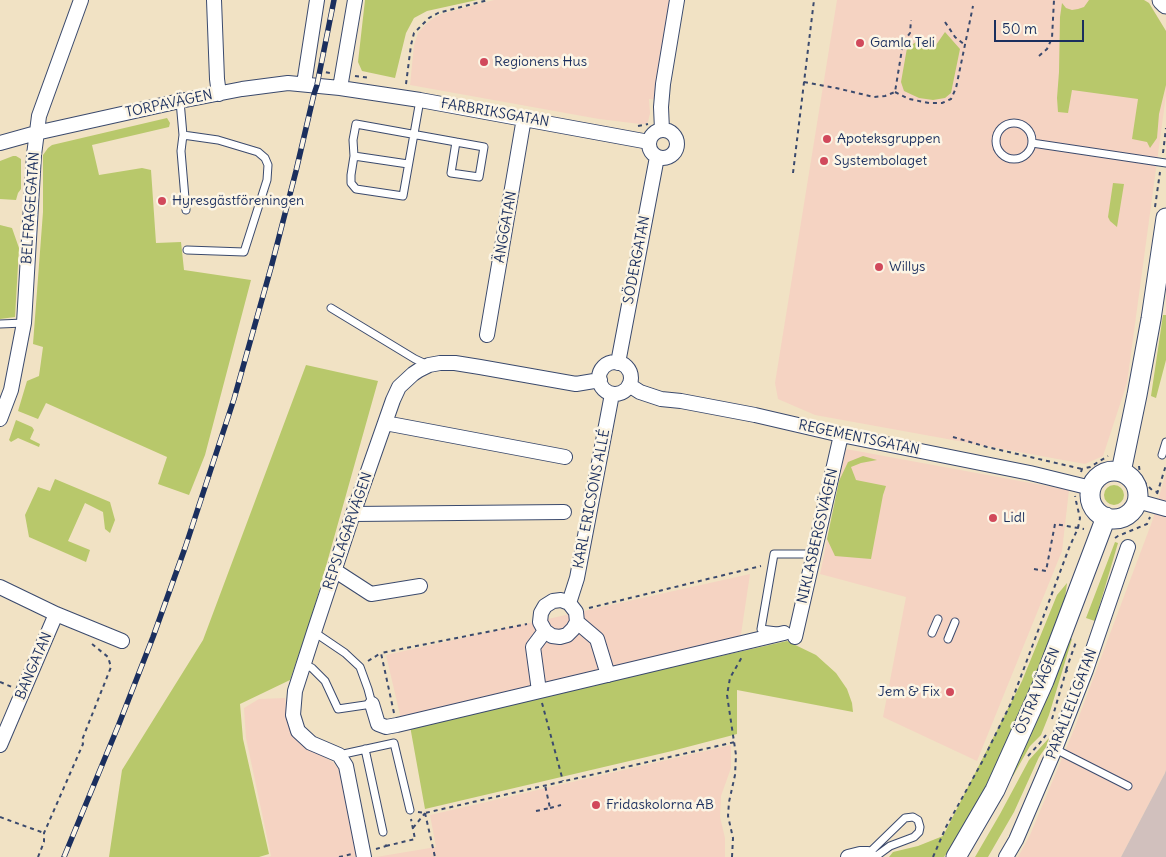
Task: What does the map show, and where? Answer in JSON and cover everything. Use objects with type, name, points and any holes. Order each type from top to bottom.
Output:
[{"type":"street","name":"BELFRAGEGATAN","points":[[0,420],[11,390],[24,323],[34,154],[39,116],[81,0]]},
{"type":"street","points":[[214,0],[219,94]]},
{"type":"street","points":[[304,84],[317,0]]},
{"type":"street","points":[[340,88],[355,0]]},
{"type":"street","points":[[656,126],[669,132],[676,139],[677,147],[669,157],[657,157],[650,151],[648,142],[656,126],[661,107],[677,0]]},
{"type":"street","points":[[1162,0],[1166,4]]},
{"type":"street","name":"TORPAVÄGEN","points":[[0,144],[36,133],[242,88],[288,83],[340,88]]},
{"type":"street","name":"FARBRIKSGATAN","points":[[340,88],[524,118],[648,142]]},
{"type":"street","name":"ÄNGGATAN","points":[[487,335],[524,118]]},
{"type":"street","name":"SÖDERGATAN","points":[[618,362],[657,157]]},
{"type":"street","points":[[1121,472],[1151,319],[1160,214]]},
{"type":"street","points":[[618,362],[629,371],[631,378],[629,385],[622,392],[612,394],[600,384],[600,374],[604,367],[618,362]]},
{"type":"street","name":"REPSLAGARVÄGEN","points":[[339,755],[311,743],[298,731],[293,715],[296,691],[352,514],[399,387],[405,380],[429,365],[455,363],[576,384],[600,380]]},
{"type":"street","name":"REGEMENTSGATAN","points":[[629,385],[640,392],[660,399],[681,401],[755,416],[1084,486]]},
{"type":"street","name":"KARL ERICSONS ALLÉ","points":[[574,612],[577,578],[612,394]]},
{"type":"street","points":[[385,423],[565,457]]},
{"type":"street","name":"NIKLASBERGSVÄGEN","points":[[790,635],[814,554],[841,435]]},
{"type":"street","points":[[1111,471],[1121,472],[1128,475],[1138,490],[1152,505],[1133,510],[1125,516],[1103,525],[1084,486],[1094,482],[1101,474],[1111,471]]},
{"type":"street","points":[[352,514],[564,512]]},
{"type":"street","name":"ÖSTRA VÄGEN","points":[[956,857],[995,790],[1033,706],[1103,525]]},
{"type":"street","name":"PARALLELLGATAN","points":[[1006,857],[1016,840],[1055,749],[1086,670],[1128,546]]},
{"type":"street","points":[[334,570],[371,594],[420,586]]},
{"type":"street","points":[[0,587],[56,614],[122,641]]},
{"type":"street","points":[[574,612],[573,629],[567,635],[560,637],[552,636],[543,626],[541,613],[545,606],[553,601],[561,600],[574,612],[598,639],[608,675]]},
{"type":"street","name":"BANGATAN","points":[[0,745],[56,614]]},
{"type":"street","points":[[539,691],[533,646],[543,626]]},
{"type":"street","points":[[372,704],[378,724],[386,727],[397,726],[752,640],[790,635]]},
{"type":"street","points":[[339,755],[346,766],[363,854]]},
{"type":"street","points":[[848,857],[860,854],[871,856]]},
{"type":"lane","points":[[420,100],[414,134],[408,164],[403,196],[356,189],[351,183],[354,156],[353,140],[356,124],[414,134],[484,147],[479,177],[451,173],[456,142]]},
{"type":"lane","points":[[180,101],[183,135],[181,151],[186,210]]},
{"type":"lane","points":[[1009,123],[1015,123],[1021,124],[1029,132],[1032,137],[1032,143],[1031,148],[1024,157],[1012,160],[1007,159],[998,151],[995,140],[996,134],[1004,126],[1009,123]]},
{"type":"lane","points":[[183,135],[218,140],[258,152],[265,158],[268,165],[267,180],[244,252],[187,250]]},
{"type":"lane","points":[[1032,143],[1164,163]]},
{"type":"lane","points":[[354,156],[408,164]]},
{"type":"lane","points":[[331,308],[415,359],[429,365]]},
{"type":"lane","points":[[0,324],[24,323]]},
{"type":"lane","points":[[1162,455],[1166,442]]},
{"type":"lane","points":[[790,635],[761,629],[774,554],[814,554]]},
{"type":"lane","points":[[932,634],[938,619]]},
{"type":"lane","points":[[948,639],[955,622]]},
{"type":"lane","points":[[304,664],[312,668],[325,681],[338,709],[372,704],[360,667],[345,653],[314,632]]},
{"type":"lane","points":[[339,755],[394,743],[410,810]]},
{"type":"lane","points":[[365,749],[383,832]]},
{"type":"lane","points":[[1055,749],[1128,786]]},
{"type":"lane","points":[[913,817],[918,820],[919,832],[914,837],[871,856],[905,818],[913,817]]},
{"type":"path","points":[[406,86],[414,33],[422,24],[438,13],[488,0]]},
{"type":"path","points":[[793,173],[814,0]]},
{"type":"path","points":[[1039,56],[1047,49],[1052,38],[1054,0]]},
{"type":"path","points":[[804,82],[874,97],[896,92],[909,99],[942,104],[951,99],[956,88],[973,6]]},
{"type":"path","points":[[896,92],[903,43],[910,33],[911,20]]},
{"type":"path","points":[[945,22],[955,37],[965,45]]},
{"type":"path","points":[[634,126],[656,126]]},
{"type":"path","points":[[1160,214],[1166,128]]},
{"type":"path","points":[[953,437],[987,447],[1082,469],[1099,463],[1110,454]]},
{"type":"path","points":[[1034,569],[1046,571],[1055,524],[1078,528],[1103,525],[1114,539],[1147,524],[1166,465]]},
{"type":"path","points":[[933,857],[946,827],[982,762],[1011,703],[1078,528],[1080,518],[1076,495],[1084,486],[1082,469]]},
{"type":"path","points":[[574,612],[760,566],[771,567]]},
{"type":"path","points":[[360,667],[381,653],[543,626]]},
{"type":"path","points":[[732,857],[733,838],[728,816],[735,775],[736,755],[727,695],[730,678],[752,640]]},
{"type":"path","points":[[38,857],[44,842],[44,833],[83,744],[82,740],[111,667],[108,657],[93,644]]},
{"type":"path","points":[[381,653],[397,726]]},
{"type":"path","points":[[1050,725],[1066,671],[1086,670]]},
{"type":"path","points":[[539,691],[563,781]]},
{"type":"path","points":[[1027,757],[1047,733]]},
{"type":"path","points":[[363,854],[415,839],[410,810],[426,813],[735,742]]},
{"type":"path","points":[[545,785],[550,808]]},
{"type":"path","points":[[536,812],[561,805]]},
{"type":"path","points":[[413,828],[426,813]]},
{"type":"path","points":[[426,813],[435,857]]},
{"type":"path","points":[[0,817],[44,833]]},
{"type":"path","points":[[383,832],[386,846]]},
{"type":"shaded area","points":[[494,0],[674,0],[659,100],[649,99],[650,113],[648,122],[640,124],[599,119],[410,85],[414,45],[418,33],[425,25],[441,14]]},
{"type":"shaded area","points":[[837,0],[1144,0],[1149,3],[1166,31],[1166,95],[1127,383],[1103,456],[1085,464],[815,415],[778,399],[775,383]]},
{"type":"shaded area","points":[[846,449],[1069,490],[1062,551],[977,761],[883,717],[906,597],[820,574]]},
{"type":"shaded area","points":[[1166,471],[1165,773],[1121,857],[1018,857],[1030,835],[1075,727],[1153,519]]},
{"type":"shaded area","points":[[750,574],[740,641],[401,719],[386,655]]},
{"type":"shaded area","points":[[285,698],[288,717],[312,750],[333,762],[341,773],[359,857],[267,857],[271,856],[246,738],[244,708],[259,699]]},
{"type":"shaded area","name":"Fridaskolorna AB","points":[[731,745],[731,768],[721,796],[720,817],[725,838],[725,857],[376,857],[436,847],[430,815]]},
{"type":"shaded area","points":[[1166,770],[1166,857],[1121,857],[1165,773]]},
{"type":"green space","points":[[365,0],[477,0],[427,11],[414,18],[406,33],[395,78],[362,71],[358,62]]},
{"type":"green space","points":[[1089,0],[1144,0],[1149,3],[1166,31],[1166,85],[1159,114],[1157,138],[1150,148],[1147,142],[1132,139],[1138,99],[1072,90],[1068,113],[1058,112],[1057,98],[1062,3],[1066,8],[1072,10],[1084,7]]},
{"type":"green space","points":[[945,32],[960,49],[951,93],[945,98],[933,100],[919,98],[904,91],[901,82],[907,48],[916,42],[936,45]]},
{"type":"green space","points":[[167,118],[170,123],[169,127],[92,145],[99,175],[142,168],[151,170],[156,243],[181,242],[184,270],[251,280],[205,455],[189,495],[158,484],[167,457],[46,403],[38,419],[18,411],[27,381],[39,376],[43,347],[33,344],[43,212],[43,155],[52,145]]},
{"type":"green space","points":[[13,156],[21,159],[21,189],[16,200],[0,199],[0,161]]},
{"type":"green space","points":[[1113,183],[1124,184],[1117,227],[1108,217]]},
{"type":"green space","points":[[0,225],[12,228],[19,248],[15,317],[0,319]]},
{"type":"green space","points":[[1163,315],[1166,315],[1166,360],[1156,398],[1151,396]]},
{"type":"green space","points":[[306,365],[378,381],[312,616],[290,680],[240,704],[243,739],[269,854],[259,857],[109,857],[122,770],[203,640]]},
{"type":"green space","points":[[16,420],[32,427],[34,430],[30,439],[40,444],[39,447],[18,438],[11,442],[9,440]]},
{"type":"green space","points":[[863,456],[877,460],[851,467],[856,480],[886,486],[871,559],[835,556],[827,539],[839,481],[848,462]]},
{"type":"green space","points":[[55,479],[110,502],[115,520],[110,533],[105,529],[103,512],[85,503],[68,541],[90,550],[86,562],[29,537],[25,515],[38,487],[50,491]]},
{"type":"green space","points":[[1114,485],[1121,488],[1124,495],[1121,502],[1114,505],[1107,502],[1104,495],[1107,488]]},
{"type":"green space","points":[[1115,542],[1118,543],[1095,621],[1086,618]]},
{"type":"green space","points":[[1067,583],[1064,605],[1028,695],[970,820],[944,857],[889,857],[893,852],[918,846],[943,836],[1022,681],[1057,595]]},
{"type":"green space","points":[[1068,637],[1072,639],[1049,715],[1041,735],[1030,746],[1013,776],[1009,774]]},
{"type":"green space","points":[[787,641],[816,655],[836,673],[847,689],[853,712],[737,690],[737,734],[425,809],[410,726]]},
{"type":"green space","points":[[1049,738],[1014,812],[988,857],[975,857],[1029,760]]},
{"type":"railway","points":[[64,857],[153,637],[185,548],[234,399],[296,171],[317,85],[334,0]]},
{"type":"place","name":"Gamla Teli","points":[[860,43]]},
{"type":"place","name":"Regionens Hus","points":[[484,62]]},
{"type":"place","name":"Apoteksgruppen","points":[[827,139]]},
{"type":"place","name":"Systembolaget","points":[[824,161]]},
{"type":"place","name":"Hyresgästföreningen","points":[[162,201]]},
{"type":"place","name":"Willys","points":[[879,267]]},
{"type":"place","name":"Lidl","points":[[993,518]]},
{"type":"place","name":"Jem & Fix","points":[[950,692]]},
{"type":"place","name":"Fridaskolorna AB","points":[[596,805]]}]
